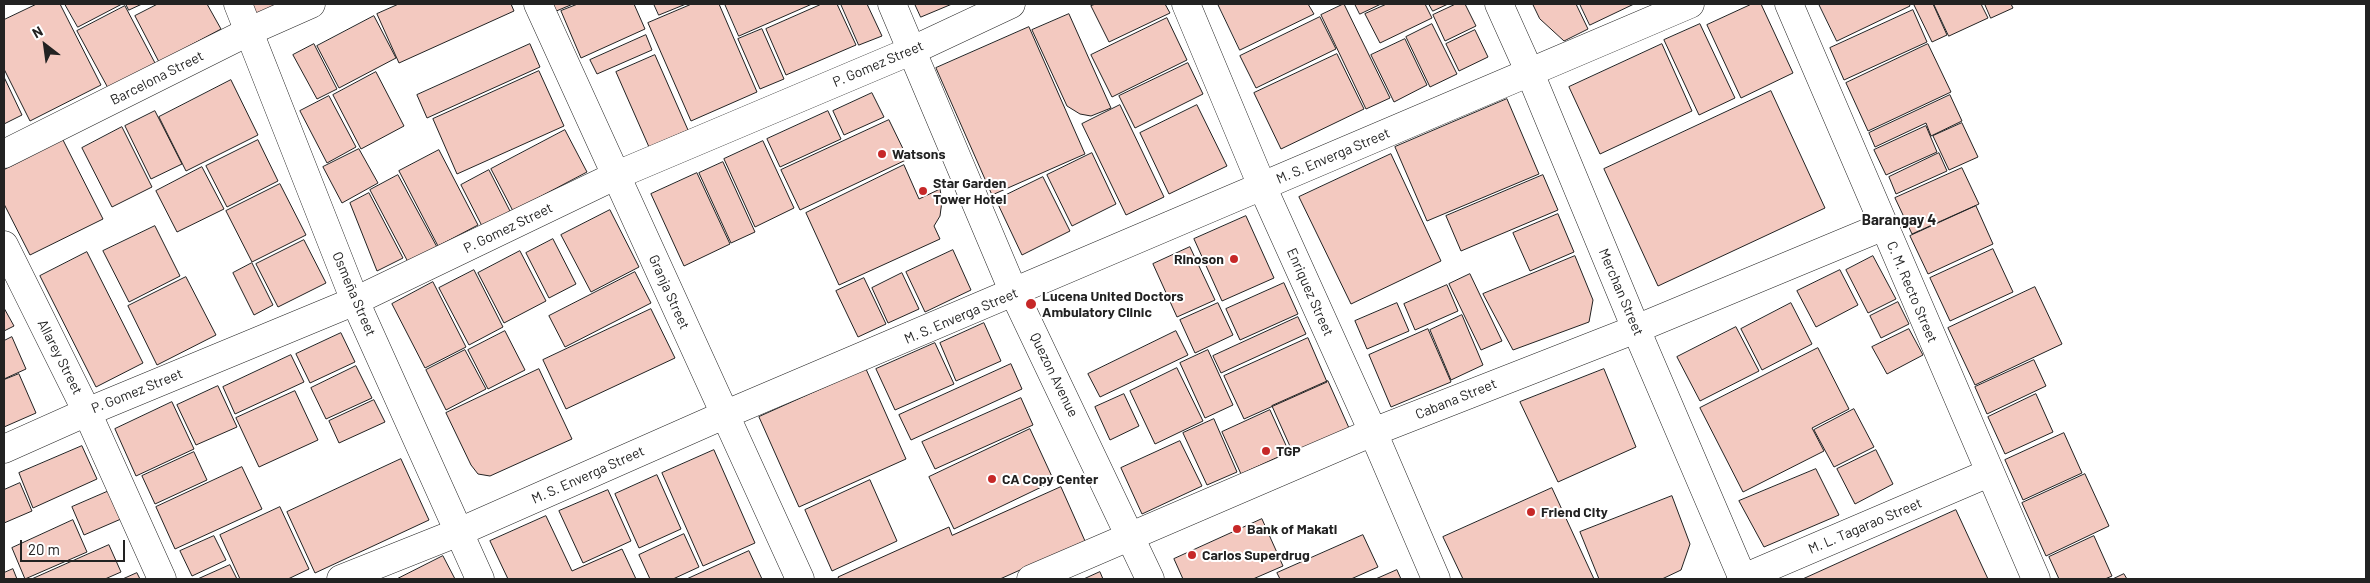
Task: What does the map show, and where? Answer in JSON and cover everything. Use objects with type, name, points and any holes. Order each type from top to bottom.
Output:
[{"type":"street","name":"Osmeña Street","points":[[238,4],[355,301],[480,579]]},
{"type":"street","name":"Barcelona Street","points":[[4,154],[250,31],[312,4]]},
{"type":"street","name":"Granja Street","points":[[538,4],[618,175],[724,416],[800,579]]},
{"type":"street","name":"Quezon Avenue","points":[[892,4],[1014,293],[1150,579]]},
{"type":"street","name":"P. Gomez Street","points":[[4,448],[355,301],[618,175],[913,50],[1011,4]]},
{"type":"street","name":"Enriquez Street","points":[[1186,4],[1262,186],[1373,432],[1436,579]]},
{"type":"street","name":"Merchan Street","points":[[1499,4],[1530,73],[1742,579]]},
{"type":"street","name":"M. S. Enverga Street","points":[[341,579],[459,532],[724,416],[1690,4]]},
{"type":"street","name":"C. M. Recto Street","points":[[1789,4],[2036,579]]},
{"type":"street","name":"Cabana Street","points":[[1031,579],[1373,432],[1636,328],[1884,226]]},
{"type":"street","name":"Allarey Street","points":[[4,245],[87,412],[162,579]]},
{"type":"street","name":"M. L. Tagarao Street","points":[[1742,579],[1989,472]]},
{"type":"building","points":[[37,4],[60,4],[101,85],[30,121],[4,69],[4,20]]},
{"type":"building","points":[[65,4],[122,4],[78,27]]},
{"type":"building","points":[[126,4],[142,4],[129,10]]},
{"type":"building","points":[[158,4],[207,4],[221,29],[159,62],[135,16]]},
{"type":"building","points":[[250,4],[279,4],[256,15]]},
{"type":"building","points":[[399,4],[511,4],[514,11],[399,63],[377,14]]},
{"type":"building","points":[[550,4],[573,4],[554,12]]},
{"type":"building","points":[[578,4],[634,4],[645,29],[581,58],[561,11]]},
{"type":"building","points":[[654,4],[686,4],[659,15]]},
{"type":"building","points":[[692,4],[719,4],[757,92],[691,121],[648,23]]},
{"type":"building","points":[[725,4],[812,4],[739,36]]},
{"type":"building","points":[[822,4],[837,4],[856,45],[786,75],[766,29]]},
{"type":"building","points":[[841,4],[867,4],[882,36],[859,45]]},
{"type":"building","points":[[915,4],[952,4],[921,17]]},
{"type":"building","points":[[1096,4],[1165,4],[1170,13],[1109,42],[1091,6]]},
{"type":"building","points":[[1218,4],[1308,4],[1314,14],[1240,50]]},
{"type":"building","points":[[1344,4],[1390,98],[1366,109],[1321,15]]},
{"type":"building","points":[[1355,4],[1381,4],[1360,14]]},
{"type":"building","points":[[1387,4],[1425,4],[1432,18],[1380,43],[1365,14]]},
{"type":"building","points":[[1429,4],[1448,4],[1433,11]]},
{"type":"building","points":[[1456,4],[1465,4],[1476,26],[1445,41],[1433,15]]},
{"type":"building","points":[[1533,4],[1576,4],[1588,29],[1564,41],[1540,19]]},
{"type":"building","points":[[1580,4],[1634,4],[1590,25]]},
{"type":"building","points":[[1752,4],[1761,4],[1793,73],[1741,98],[1707,25]]},
{"type":"building","points":[[1819,4],[1909,4],[1910,6],[1837,41]]},
{"type":"building","points":[[1933,4],[1947,35],[1932,42],[1914,5]]},
{"type":"building","points":[[1934,4],[1981,4],[1988,18],[1949,36]]},
{"type":"building","points":[[1985,4],[2011,4],[2013,8],[1991,18]]},
{"type":"building","points":[[125,6],[155,63],[108,88],[77,31]]},
{"type":"building","points":[[1913,10],[1927,42],[1844,80],[1830,48]]},
{"type":"building","points":[[1069,14],[1111,108],[1091,116],[1080,114],[1067,106],[1032,30]]},
{"type":"building","points":[[374,16],[396,58],[339,88],[317,46]]},
{"type":"building","points":[[1320,17],[1336,49],[1256,88],[1240,56]]},
{"type":"building","points":[[1167,18],[1187,60],[1112,97],[1091,55]]},
{"type":"building","points":[[1432,24],[1457,74],[1430,87],[1406,37]]},
{"type":"building","points":[[1700,24],[1735,98],[1699,115],[1664,40]]},
{"type":"building","points":[[1029,27],[1085,154],[992,195],[936,68]]},
{"type":"building","points":[[762,29],[784,79],[760,89],[738,39]]},
{"type":"building","points":[[1475,30],[1488,57],[1459,71],[1446,44]]},
{"type":"building","points":[[646,35],[652,50],[597,74],[590,60]]},
{"type":"building","points":[[1405,39],[1427,85],[1394,102],[1371,55]]},
{"type":"building","points":[[314,44],[337,89],[317,99],[293,55]]},
{"type":"building","points":[[530,44],[540,67],[427,118],[417,95]]},
{"type":"building","points":[[1662,44],[1692,111],[1600,154],[1569,87]]},
{"type":"building","points":[[1928,44],[1951,92],[1868,131],[1846,83]]},
{"type":"building","points":[[1337,54],[1364,109],[1281,149],[1254,93]]},
{"type":"building","points":[[655,55],[688,130],[649,147],[616,72]]},
{"type":"building","points":[[1188,63],[1203,94],[1135,128],[1119,96]]},
{"type":"building","points":[[539,71],[564,126],[457,174],[433,119]]},
{"type":"building","points":[[376,72],[404,126],[361,149],[333,95]]},
{"type":"building","points":[[4,77],[22,115],[4,124]]},
{"type":"building","points":[[231,80],[258,135],[186,171],[159,117]]},
{"type":"building","points":[[1771,91],[1825,208],[1658,286],[1604,169]]},
{"type":"building","points":[[872,93],[884,117],[844,135],[833,111]]},
{"type":"building","points":[[1950,95],[1962,121],[1931,136],[1926,123],[1875,147],[1869,133]]},
{"type":"building","points":[[329,96],[356,147],[327,163],[300,111]]},
{"type":"building","points":[[1507,99],[1539,174],[1427,221],[1395,147]]},
{"type":"building","points":[[1120,105],[1164,197],[1126,215],[1082,124]]},
{"type":"building","points":[[1197,105],[1227,166],[1169,194],[1140,133]]},
{"type":"building","points":[[155,111],[182,164],[151,179],[125,126]]},
{"type":"building","points":[[828,111],[841,139],[780,167],[767,139]]},
{"type":"building","points":[[889,120],[908,159],[800,210],[781,170]]},
{"type":"building","points":[[1962,123],[1978,157],[1949,170],[1933,136]]},
{"type":"building","points":[[1926,126],[1937,152],[1886,175],[1874,150]]},
{"type":"building","points":[[122,127],[152,187],[112,207],[82,148]]},
{"type":"building","points":[[565,130],[587,172],[513,211],[491,169]]},
{"type":"building","points":[[63,140],[103,219],[30,255],[4,204],[4,170]]},
{"type":"building","points":[[258,140],[278,181],[227,207],[206,166]]},
{"type":"building","points":[[763,141],[794,208],[755,227],[724,159]]},
{"type":"building","points":[[359,149],[378,183],[342,203],[323,167]]},
{"type":"building","points":[[439,150],[478,225],[438,246],[399,171]]},
{"type":"building","points":[[1092,153],[1116,204],[1072,226],[1047,175]]},
{"type":"building","points":[[1939,153],[1947,171],[1896,194],[1889,177]]},
{"type":"building","points":[[1391,154],[1441,261],[1351,304],[1299,197]]},
{"type":"building","points":[[723,162],[755,232],[731,243],[699,173]]},
{"type":"building","points":[[904,165],[919,199],[940,189],[942,201],[940,216],[934,226],[940,239],[839,285],[806,213]]},
{"type":"building","points":[[202,167],[224,209],[177,232],[156,191]]},
{"type":"building","points":[[1962,168],[1979,204],[1912,234],[1895,198]]},
{"type":"building","points":[[489,170],[511,213],[483,228],[461,185]]},
{"type":"building","points":[[697,173],[730,244],[684,266],[651,194]]},
{"type":"building","points":[[398,175],[437,247],[408,262],[370,190]]},
{"type":"building","points":[[1543,175],[1558,210],[1461,251],[1446,216]]},
{"type":"building","points":[[1043,177],[1070,231],[1022,255],[996,200]]},
{"type":"building","points":[[280,184],[306,235],[252,262],[226,211]]},
{"type":"building","points":[[369,193],[403,258],[377,271],[350,203]]},
{"type":"building","points":[[1976,206],[1993,244],[1928,274],[1910,236]]},
{"type":"building","points":[[610,210],[639,267],[591,292],[561,235]]},
{"type":"building","points":[[1558,214],[1574,252],[1530,271],[1513,233]]},
{"type":"building","name":"Rinoson","points":[[1246,216],[1274,278],[1222,301],[1194,239]]},
{"type":"building","points":[[155,226],[180,276],[129,302],[103,251]]},
{"type":"building","points":[[553,239],[576,284],[549,298],[526,253]]},
{"type":"building","points":[[304,240],[326,283],[278,307],[256,264]]},
{"type":"building","points":[[1190,247],[1215,300],[1177,317],[1153,264]]},
{"type":"building","points":[[1993,249],[2013,292],[1950,321],[1930,278]]},
{"type":"building","points":[[953,250],[971,290],[925,312],[906,272]]},
{"type":"building","points":[[520,251],[546,301],[504,323],[478,273]]},
{"type":"building","points":[[87,252],[143,363],[96,387],[40,276]]},
{"type":"building","points":[[1575,256],[1593,300],[1589,322],[1513,350],[1483,294]]},
{"type":"building","points":[[1873,256],[1896,299],[1868,313],[1846,270]]},
{"type":"building","points":[[252,263],[273,305],[254,315],[233,273]]},
{"type":"building","points":[[474,270],[503,327],[469,345],[439,288]]},
{"type":"building","points":[[1840,270],[1858,305],[1816,327],[1797,291]]},
{"type":"building","points":[[635,272],[651,303],[565,347],[549,316]]},
{"type":"building","points":[[902,273],[919,309],[888,323],[872,288]]},
{"type":"building","points":[[1470,274],[1502,341],[1481,350],[1449,284]]},
{"type":"building","points":[[186,277],[216,335],[157,365],[128,306]]},
{"type":"building","points":[[864,278],[886,324],[858,337],[836,291]]},
{"type":"building","points":[[433,282],[466,347],[425,368],[392,304]]},
{"type":"building","points":[[1284,283],[1298,314],[1240,340],[1226,309]]},
{"type":"building","points":[[1447,285],[1458,311],[1415,330],[1404,304]]},
{"type":"building","points":[[2035,287],[2062,344],[1975,385],[1948,328]]},
{"type":"building","points":[[1898,302],[1909,324],[1881,338],[1870,316]]},
{"type":"building","points":[[1218,303],[1233,335],[1195,353],[1180,320]]},
{"type":"building","points":[[1397,303],[1409,331],[1367,349],[1355,321]]},
{"type":"building","points":[[1791,303],[1812,344],[1762,370],[1741,329]]},
{"type":"building","points":[[4,308],[14,326],[4,331]]},
{"type":"building","points":[[651,309],[675,358],[566,409],[543,360]]},
{"type":"building","points":[[1462,315],[1483,365],[1451,380],[1430,330]]},
{"type":"building","points":[[1298,317],[1306,334],[1221,373],[1213,356]]},
{"type":"building","points":[[984,323],[1001,361],[956,381],[940,343]]},
{"type":"building","points":[[1736,327],[1759,371],[1700,401],[1677,357]]},
{"type":"building","points":[[1428,329],[1451,382],[1391,407],[1369,355]]},
{"type":"building","points":[[1909,329],[1923,355],[1887,374],[1872,347]]},
{"type":"building","points":[[505,331],[525,370],[488,389],[468,350]]},
{"type":"building","points":[[1176,331],[1188,355],[1100,397],[1088,374]]},
{"type":"building","points":[[341,333],[355,362],[310,383],[296,354]]},
{"type":"building","points":[[12,337],[26,369],[4,379],[4,341]]},
{"type":"building","points":[[1308,338],[1327,382],[1244,419],[1224,376]]},
{"type":"building","points":[[935,343],[954,384],[895,410],[876,369]]},
{"type":"building","points":[[1818,348],[1849,409],[1812,428],[1824,451],[1743,492],[1700,408]]},
{"type":"building","points":[[465,350],[486,389],[446,410],[426,370]]},
{"type":"building","points":[[1208,350],[1233,405],[1205,418],[1180,363]]},
{"type":"building","points":[[291,355],[304,382],[235,414],[223,387]]},
{"type":"building","points":[[2034,360],[2046,386],[1987,414],[1975,387]]},
{"type":"building","points":[[1011,364],[1022,389],[911,440],[899,415]]},
{"type":"building","points":[[356,366],[372,398],[326,419],[311,388]]},
{"type":"building","points":[[1177,368],[1203,421],[1155,444],[1130,391]]},
{"type":"building","points":[[539,369],[572,439],[490,476],[478,474],[471,465],[446,413]]},
{"type":"building","points":[[866,369],[906,459],[799,507],[759,417]]},
{"type":"building","points":[[1604,369],[1636,447],[1558,482],[1520,402]]},
{"type":"building","points":[[19,374],[36,413],[4,427],[4,380]]},
{"type":"building","points":[[1328,381],[1349,428],[1293,453],[1272,406]]},
{"type":"building","points":[[218,386],[237,427],[196,445],[177,405]]},
{"type":"building","points":[[295,391],[318,440],[259,467],[236,418]]},
{"type":"building","points":[[1124,394],[1139,426],[1110,440],[1095,407]]},
{"type":"building","points":[[2036,394],[2053,432],[2005,454],[1988,417]]},
{"type":"building","points":[[1021,398],[1033,425],[935,469],[922,442]]},
{"type":"building","points":[[374,400],[385,422],[339,443],[329,421]]},
{"type":"building","points":[[172,402],[194,449],[136,476],[115,429]]},
{"type":"building","points":[[1854,409],[1874,447],[1834,467],[1814,430]]},
{"type":"building","points":[[1270,410],[1289,452],[1241,474],[1222,432]]},
{"type":"building","points":[[1214,419],[1237,472],[1207,485],[1183,433]]},
{"type":"building","name":"CA Copy Center","points":[[1030,429],[1054,481],[954,529],[929,477]]},
{"type":"building","points":[[2064,433],[2082,473],[2023,500],[2005,460]]},
{"type":"building","points":[[1180,441],[1202,486],[1142,514],[1121,468]]},
{"type":"building","points":[[82,446],[97,479],[33,508],[19,473]]},
{"type":"building","points":[[714,450],[755,543],[703,566],[662,473]]},
{"type":"building","points":[[1876,450],[1893,484],[1855,504],[1837,469]]},
{"type":"building","points":[[194,452],[207,480],[155,504],[142,476]]},
{"type":"building","points":[[401,459],[429,520],[315,573],[287,512]]},
{"type":"building","points":[[242,467],[262,509],[175,549],[156,507]]},
{"type":"building","points":[[1816,469],[1839,515],[1764,547],[1739,501]]},
{"type":"building","points":[[2085,474],[2109,526],[2046,556],[2022,503]]},
{"type":"building","points":[[657,475],[681,529],[639,548],[615,494]]},
{"type":"building","points":[[870,480],[897,541],[832,571],[805,510]]},
{"type":"building","points":[[20,483],[32,511],[4,523],[4,490]]},
{"type":"building","points":[[1061,487],[1085,541],[1000,579],[839,579],[838,577],[949,527],[952,535]]},
{"type":"building","name":"Friend City","points":[[1552,488],[1594,579],[1463,579],[1443,537]]},
{"type":"building","points":[[608,490],[631,541],[583,563],[559,511]]},
{"type":"building","points":[[109,491],[121,519],[84,535],[72,507]]},
{"type":"building","points":[[1672,496],[1690,544],[1681,570],[1662,579],[1599,579],[1580,532]]},
{"type":"building","points":[[280,507],[309,569],[288,579],[240,579],[220,535]]},
{"type":"building","points":[[1956,510],[1988,579],[1803,579]]},
{"type":"building","points":[[546,516],[572,571],[622,549],[636,579],[508,579],[490,541]]},
{"type":"building","points":[[1262,519],[1283,566],[1253,579],[1183,579],[1174,559]]},
{"type":"building","points":[[73,520],[87,552],[25,579],[12,548]]},
{"type":"building","points":[[684,534],[699,567],[673,579],[650,579],[639,555]]},
{"type":"building","points":[[1363,535],[1378,567],[1351,579],[1280,579],[1277,573]]},
{"type":"building","points":[[214,536],[226,560],[192,576],[180,551]]},
{"type":"building","points":[[2094,536],[2112,576],[2105,579],[2059,579],[2049,557]]},
{"type":"building","points":[[109,545],[121,572],[105,579],[32,579]]},
{"type":"building","points":[[749,551],[762,579],[687,579]]},
{"type":"building","points":[[443,556],[455,579],[397,579]]},
{"type":"building","points":[[230,565],[237,579],[198,579]]},
{"type":"building","points":[[13,569],[17,579],[4,579],[4,573]]},
{"type":"building","points":[[1397,570],[1401,579],[1376,579]]},
{"type":"building","points":[[1100,572],[1103,579],[1084,579]]},
{"type":"building","points":[[137,573],[140,579],[123,579]]},
{"type":"building","points":[[2124,574],[2127,579],[2113,579]]},
{"type":"place","name":"Watsons","points":[[882,154]]},
{"type":"place","name":"Star Garden Tower Hotel","points":[[923,191]]},
{"type":"place","name":"Rinoson","points":[[1234,259]]},
{"type":"place","name":"Lucena United Doctors Ambulatory Clinic","points":[[1031,304]]},
{"type":"place","name":"TGP","points":[[1266,451]]},
{"type":"place","name":"CA Copy Center","points":[[992,479]]},
{"type":"place","name":"Friend City","points":[[1531,512]]},
{"type":"place","name":"Bank of Makati","points":[[1237,529]]},
{"type":"place","name":"Carlos Superdrug","points":[[1192,555]]},
{"type":"district","name":"Barangay 4","points":[[1899,220]]}]
